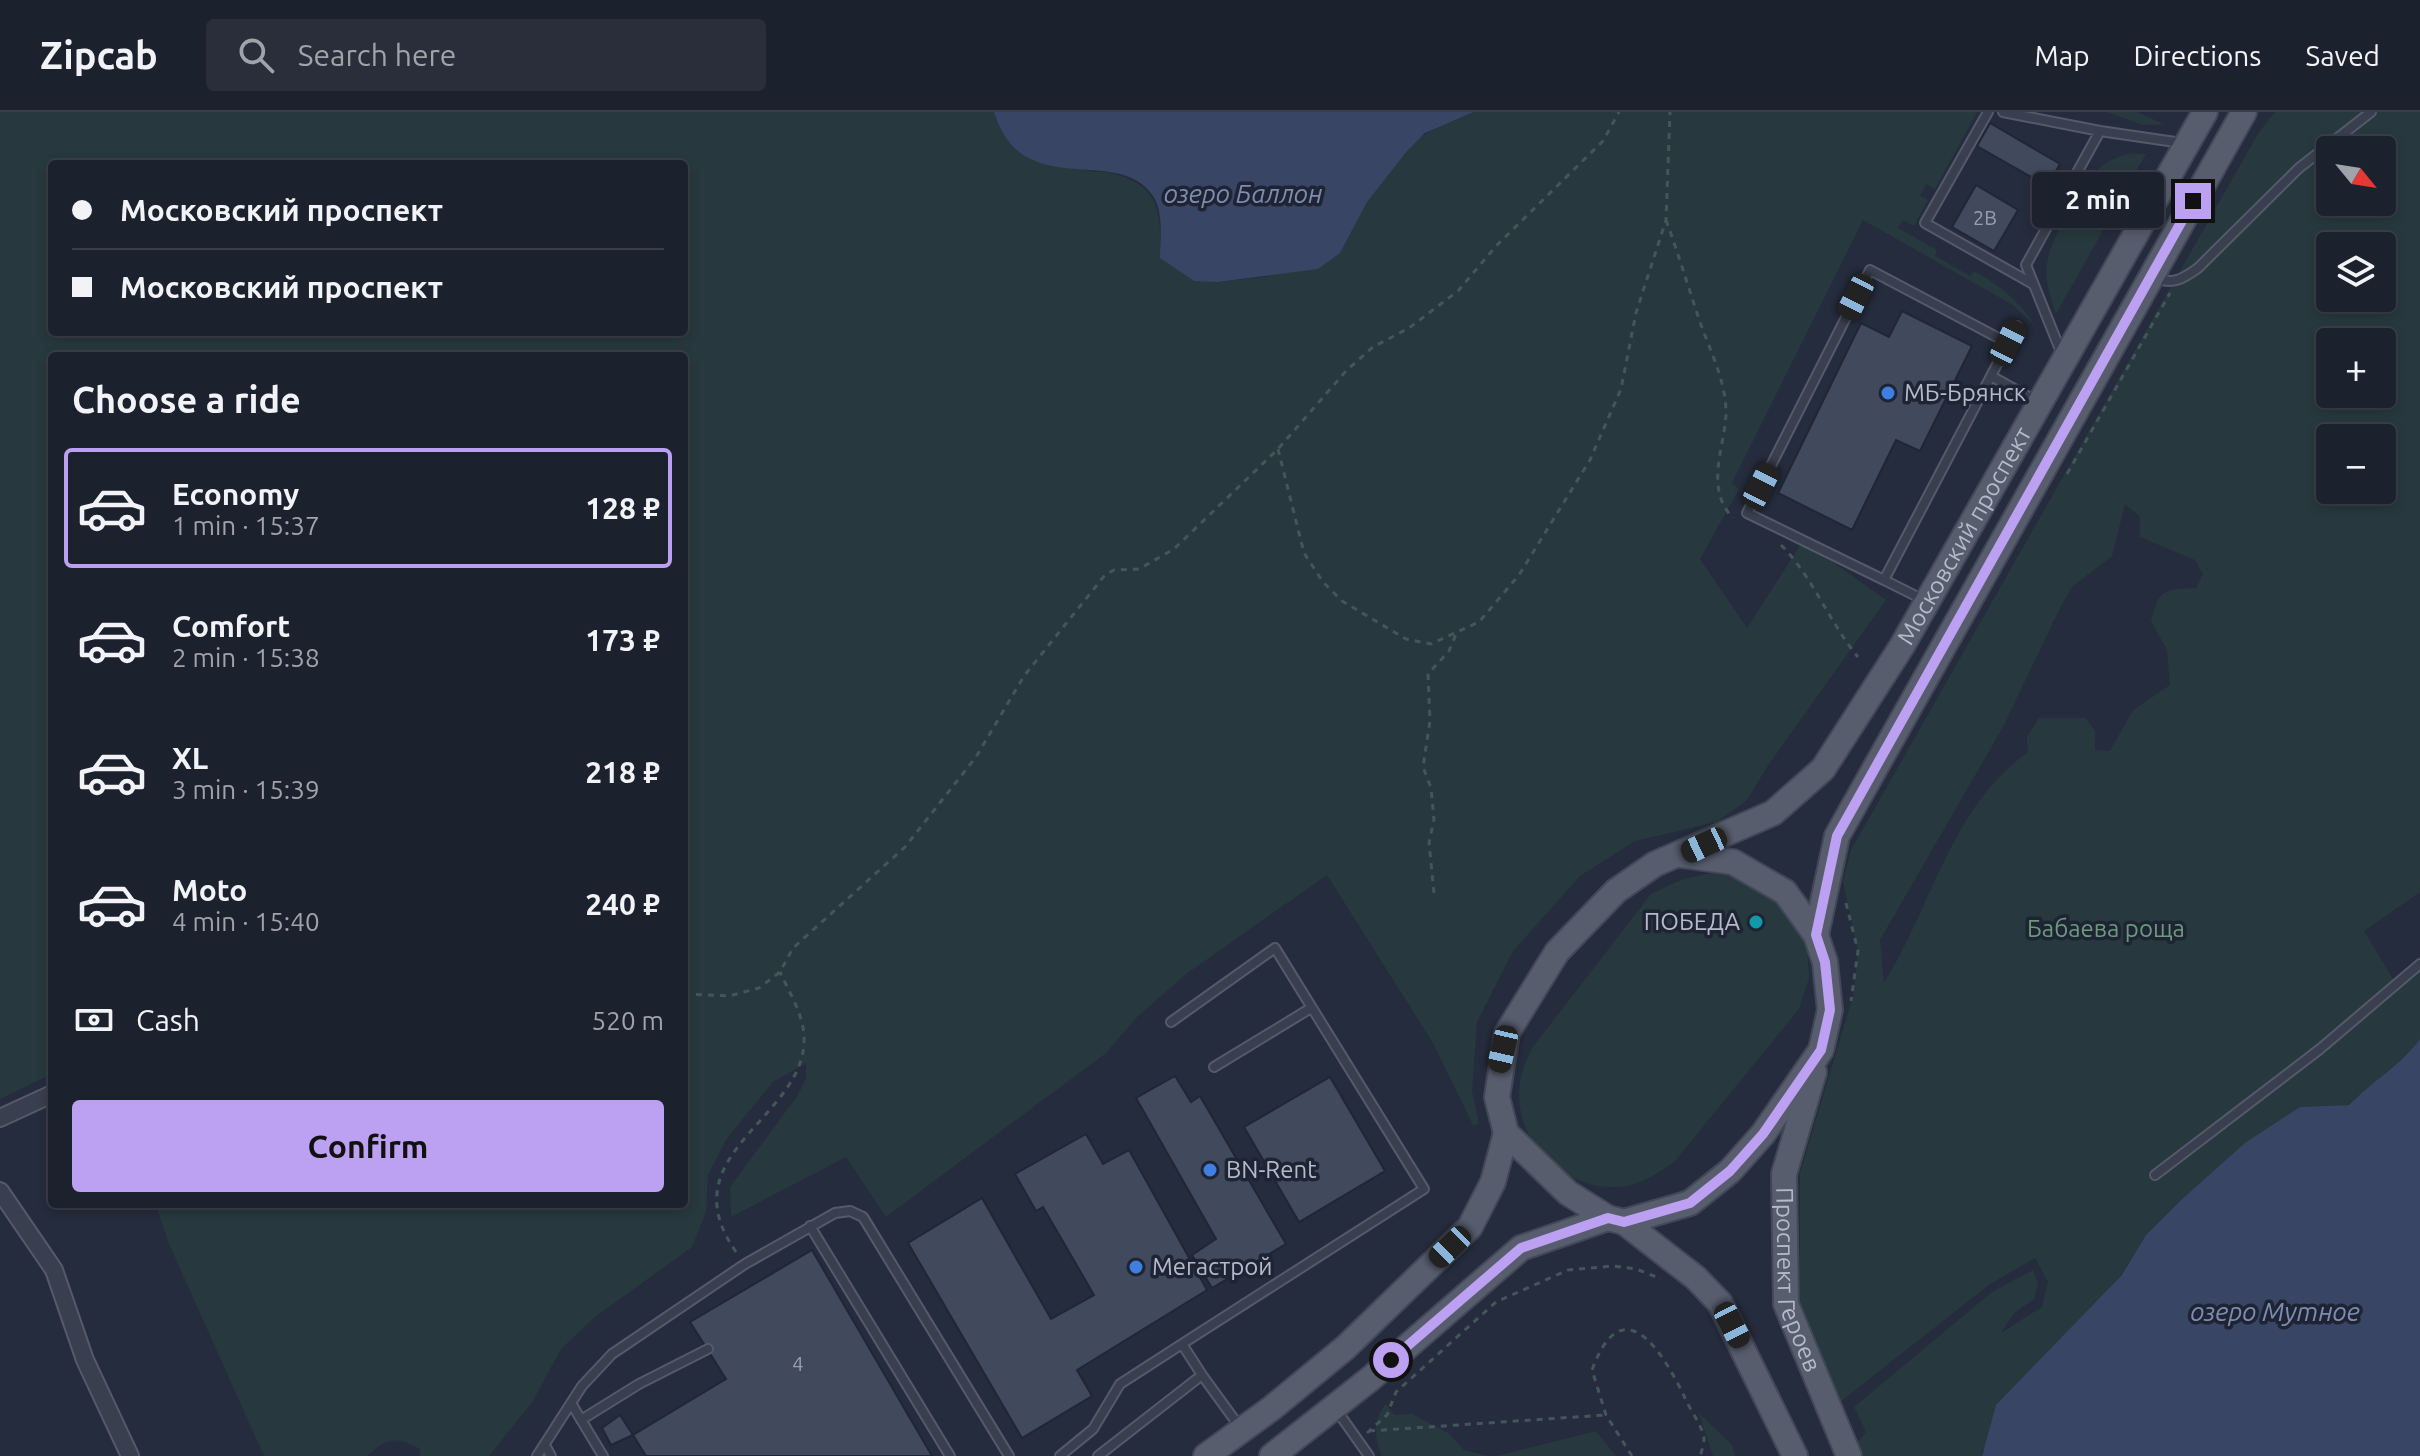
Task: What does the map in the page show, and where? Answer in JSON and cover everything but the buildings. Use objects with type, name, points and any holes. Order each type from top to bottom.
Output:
[{"type":"main road","name":"Московский проспект","points":[[1506,1133],[1497,1097],[1507,1033],[1557,952],[1616,891],[1655,864],[1773,813],[1823,769],[1927,602],[2205,112]]},
{"type":"main road","name":"Московский проспект","points":[[1816,935],[1837,836],[2244,112]]},
{"type":"main road","points":[[1681,855],[1733,862],[1785,892],[1816,935]]},
{"type":"main road","name":"Проспект Героев","points":[[1816,935],[1825,962],[1830,1010],[1784,1174],[1786,1304],[1849,1456]]},
{"type":"main road","points":[[1272,1456],[1335,1408],[1521,1248],[1616,1220],[1690,1203],[1730,1171],[1763,1134],[1821,1050]]},
{"type":"main road","points":[[1506,1133],[1545,1175],[1616,1220],[1696,1278],[1720,1303],[1795,1456]]},
{"type":"main road","points":[[1206,1456],[1346,1347],[1470,1227],[1493,1182],[1506,1133]]},
{"type":"street","points":[[0,1118],[48,1096]]},
{"type":"street","points":[[0,1191],[54,1270],[85,1360],[130,1456]]},
{"type":"lane","points":[[1988,112],[1925,223],[2034,285]]},
{"type":"lane","points":[[2003,112],[2187,144]]},
{"type":"lane","points":[[2150,276],[2166,282],[2180,281],[2198,268],[2299,168],[2371,112]]},
{"type":"lane","points":[[2064,360],[2026,265],[2100,131]]},
{"type":"lane","points":[[1927,602],[1747,513],[1870,270],[2008,343]]},
{"type":"lane","points":[[1884,580],[2017,326]]},
{"type":"lane","points":[[1991,376],[2040,403]]},
{"type":"lane","points":[[1060,1456],[1093,1429],[1120,1384],[1424,1189],[1275,948],[1171,1022]]},
{"type":"lane","points":[[2155,1175],[2320,1049],[2420,964]]},
{"type":"lane","points":[[1214,1067],[1311,1008]]},
{"type":"lane","points":[[537,1456],[597,1367],[612,1354],[745,1264],[835,1213],[850,1211],[863,1217],[1009,1456]]},
{"type":"lane","points":[[810,1226],[950,1456]]},
{"type":"lane","points":[[1182,1344],[1242,1430]]},
{"type":"lane","points":[[581,1420],[620,1395],[708,1349]]},
{"type":"lane","points":[[1098,1456],[1202,1375]]},
{"type":"lane","points":[[571,1403],[603,1456]]},
{"type":"lane","points":[[1335,1408],[1369,1456]]},
{"type":"lane","points":[[545,1445],[551,1456]]},
{"type":"path","points":[[688,994],[729,996],[759,988],[780,972],[793,948],[905,847],[932,815],[976,757],[1024,676],[1105,575],[1114,570],[1139,569],[1174,549],[1278,449],[1346,371],[1373,347],[1409,328],[1458,291],[1496,246],[1603,141],[1619,112]]},
{"type":"path","points":[[1278,449],[1304,553],[1323,582],[1342,601],[1406,639],[1431,644],[1479,622],[1519,575],[1590,460],[1621,389],[1636,313],[1666,220],[1670,112]]},
{"type":"path","points":[[1666,220],[1719,372],[1726,413],[1718,446],[1718,485],[1725,509],[1746,524]]},
{"type":"path","points":[[1773,538],[1816,591],[1841,636],[1858,657]]},
{"type":"path","points":[[1434,893],[1429,843],[1434,819],[1431,788],[1423,767],[1430,721],[1428,674],[1449,651],[1457,632]]},
{"type":"path","points":[[745,1264],[724,1234],[718,1209],[719,1184],[730,1156],[788,1089],[801,1059],[804,1036],[799,1012],[780,972]]},
{"type":"path","points":[[1359,1440],[1387,1415],[1396,1392],[1496,1302],[1568,1270],[1613,1266],[1636,1269],[1671,1283]]},
{"type":"path","points":[[1632,1456],[1606,1415],[1592,1370],[1608,1338],[1623,1331],[1638,1333],[1653,1341],[1665,1357],[1704,1438],[1700,1456]]},
{"type":"path","points":[[1369,1431],[1606,1415]]},
{"type":"green space","points":[[0,112],[994,112],[997,122],[1063,161],[1088,171],[1127,178],[1139,185],[1148,193],[1158,214],[1160,258],[1218,282],[1266,277],[1340,253],[1377,186],[1400,156],[1429,132],[1474,112],[1977,112],[1935,189],[1926,184],[1920,196],[1928,200],[1914,226],[1903,220],[1898,228],[1937,250],[1935,256],[1970,276],[1974,271],[1993,282],[2016,302],[2036,327],[2013,305],[1863,220],[1732,483],[1739,489],[1700,559],[1747,628],[1803,541],[1886,600],[1767,767],[1747,800],[1717,822],[1635,841],[1580,876],[1513,951],[1477,1022],[1472,1091],[1479,1124],[1473,1125],[1433,1043],[1327,875],[1186,974],[1137,1017],[1106,1053],[886,1217],[846,1157],[731,1217],[730,1187],[798,1095],[806,1078],[806,1063],[773,1082],[727,1138],[708,1175],[706,1212],[692,1247],[596,1316],[561,1349],[533,1401],[489,1456],[420,1456],[420,1449],[392,1440],[367,1456],[264,1456],[170,1246],[156,1208],[688,1208],[688,352],[48,352],[48,1076],[0,1099]]},
{"type":"green space","points":[[2107,112],[2137,112],[2164,124],[2143,125]]},
{"type":"green space","name":"Бабаева роща","points":[[2275,112],[2420,112],[2420,892],[2364,931],[2393,979],[2420,961],[2420,1037],[2400,1061],[2348,1105],[2300,1107],[2180,1201],[2146,1235],[2121,1275],[1982,1451],[1982,1456],[1846,1456],[1866,1432],[1854,1407],[1992,1292],[2033,1270],[2038,1283],[2034,1299],[2014,1313],[2001,1333],[2042,1307],[2048,1282],[2035,1258],[1990,1284],[1840,1402],[1800,1301],[1800,1173],[1853,996],[1858,951],[1843,881],[1851,850],[2259,132]],"holes":[[[2125,504],[2140,517],[2140,537],[2195,560],[2203,574],[2196,588],[2164,593],[2154,610],[2151,621],[2167,650],[2170,685],[2133,710],[2110,751],[2095,750],[2095,731],[2086,718],[2039,718],[2027,737],[2028,752],[2001,775],[1961,829],[1884,983],[1880,940],[2003,727],[2073,586],[2112,556]]]},
{"type":"green space","points":[[2128,154],[2146,154],[2056,314],[2046,269],[2050,250],[2061,226],[2067,229],[2077,210],[2073,206],[2094,173],[2108,162]]},
{"type":"green space","points":[[1712,873],[1743,876],[1772,891],[1795,915],[1807,944],[1809,978],[1799,1009],[1675,1161],[1649,1178],[1628,1186],[1599,1186],[1578,1180],[1544,1156],[1531,1139],[1523,1120],[1519,1099],[1527,1058],[1651,894],[1683,879]]},
{"type":"green space","points":[[1386,1404],[1394,1415],[1412,1414],[1448,1433],[1464,1450],[1489,1456],[1382,1456],[1376,1429]]},
{"type":"green space","points":[[1699,1413],[1732,1445],[1735,1456],[1713,1456]]},
{"type":"green space","points":[[1596,1431],[1616,1456],[1496,1456]]},
{"type":"water","name":"озеро Баллон","points":[[994,112],[1474,112],[1425,133],[1407,151],[1367,202],[1340,253],[1318,269],[1218,282],[1194,281],[1160,258],[1159,210],[1153,196],[1137,181],[1117,173],[1047,165],[1026,156],[1007,140]]},
{"type":"water","name":"озеро Мутное","points":[[2420,1039],[2420,1456],[1982,1456],[1996,1405],[2121,1276],[2146,1235],[2180,1201],[2245,1143],[2300,1107],[2349,1105]]},
{"type":"place","name":"МБ-Брянск","points":[[1888,393]]},
{"type":"place","name":"ПОБЕДА","points":[[1756,922]]},
{"type":"place","name":"BN-Rent","points":[[1210,1170]]},
{"type":"place","name":"Мегастрой","points":[[1136,1267]]},
{"type":"route","points":[[1391,1360],[1521,1248],[1608,1218],[1624,1222],[1690,1203],[1730,1171],[1763,1134],[1821,1050],[1830,1010],[1825,962],[1816,935],[1837,836],[2193,201]]}]
